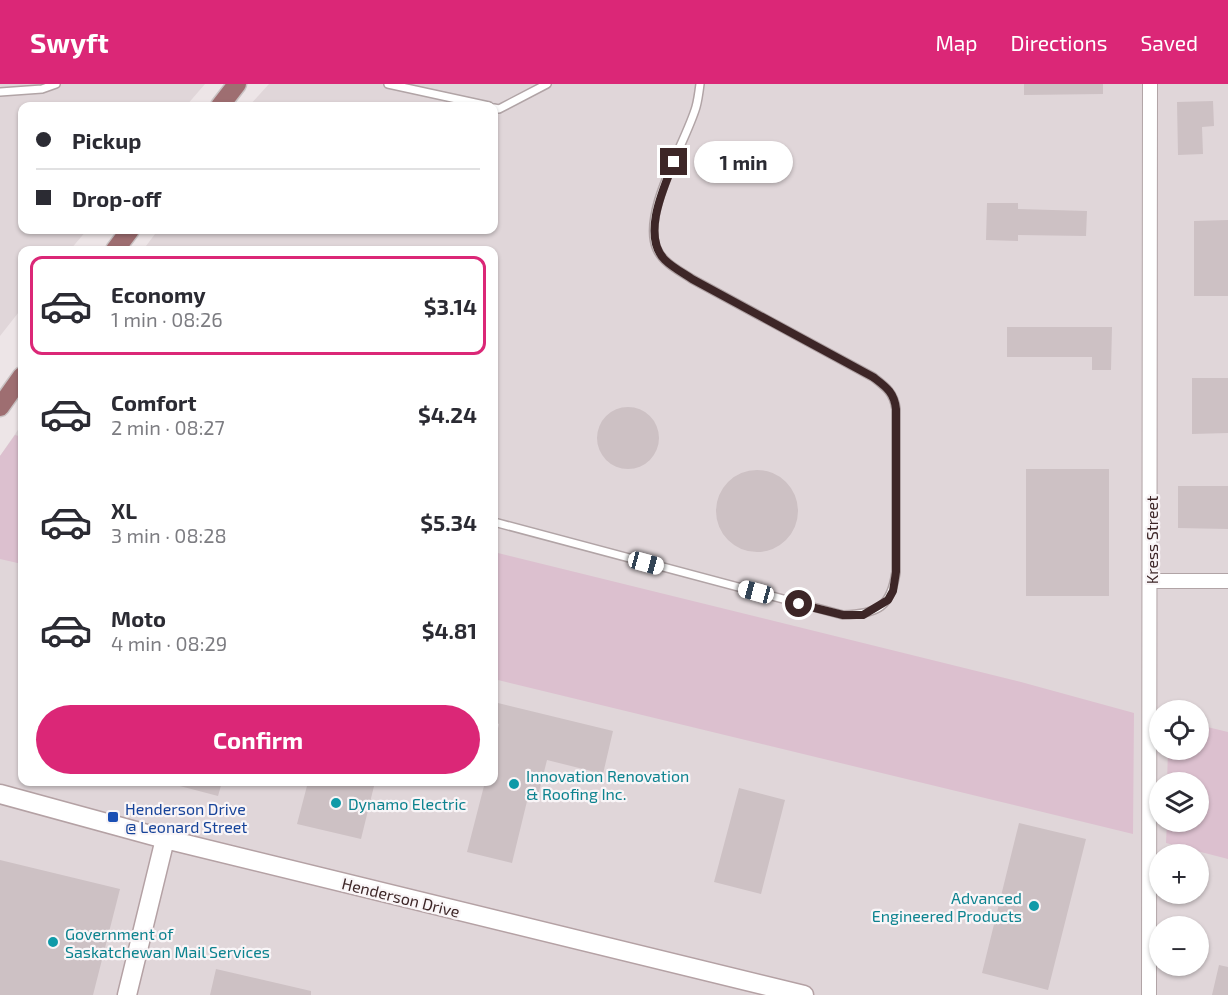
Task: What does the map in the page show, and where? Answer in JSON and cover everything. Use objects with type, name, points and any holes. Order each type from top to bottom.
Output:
[{"type":"main road","points":[[223,102],[237,84]]},
{"type":"main road","points":[[1,403],[18,381]]},
{"type":"street","name":"Kress Street","points":[[1149,995],[1150,84]]},
{"type":"street","points":[[1151,581],[1228,581]]},
{"type":"street","name":"Henderson Drive","points":[[0,794],[165,839],[804,995]]},
{"type":"street","points":[[127,995],[165,839]]},
{"type":"lane","points":[[0,92],[42,89],[56,84]]},
{"type":"lane","points":[[388,84],[471,102]]},
{"type":"lane","points":[[498,109],[547,84]]},
{"type":"lane","points":[[498,523],[843,615],[863,615],[888,600],[893,591],[896,572],[896,409],[894,397],[873,377],[692,279],[664,260],[656,248],[654,229],[659,198],[696,107],[700,84]]},
{"type":"shaded area","points":[[0,84],[205,84],[189,102],[18,102],[18,234],[84,234],[73,246],[18,246],[18,313],[0,336]]},
{"type":"shaded area","points":[[269,84],[1228,84],[1228,995],[0,995],[0,456],[18,430],[18,786],[498,786],[498,246],[146,246],[155,234],[498,234],[498,102],[253,102]]},
{"type":"shaded area","points":[[15,435],[18,436],[18,563],[0,559],[0,456]]},
{"type":"shaded area","points":[[498,553],[1021,682],[1134,713],[1133,834],[498,680]]},
{"type":"shaded area","points":[[1209,727],[1228,732],[1228,859],[1209,854],[1209,844],[1166,843],[1167,832],[1209,832],[1209,772],[1167,772],[1168,760],[1209,760]]},
{"type":"building","points":[[1024,84],[1103,84],[1103,94],[1024,95]]},
{"type":"building","points":[[1213,101],[1214,126],[1202,127],[1203,154],[1178,155],[1177,102]]},
{"type":"building","points":[[987,203],[1018,203],[1018,209],[1087,211],[1086,236],[1018,235],[1018,241],[986,240]]},
{"type":"building","points":[[1228,220],[1228,296],[1194,296],[1194,221]]},
{"type":"building","points":[[1007,327],[1112,327],[1111,370],[1092,370],[1092,357],[1007,357]]},
{"type":"building","points":[[1192,378],[1228,378],[1228,433],[1192,434]]},
{"type":"building","points":[[628,407],[640,409],[650,416],[657,426],[659,438],[657,450],[650,460],[640,467],[628,469],[616,467],[606,460],[599,450],[597,438],[599,426],[606,416],[616,409]]},
{"type":"building","points":[[1026,469],[1109,469],[1109,596],[1026,596]]},
{"type":"building","points":[[757,470],[773,473],[786,482],[795,495],[798,511],[795,527],[786,540],[773,549],[757,552],[741,549],[728,540],[719,527],[716,511],[719,495],[728,482],[741,473]]},
{"type":"building","points":[[1178,486],[1228,486],[1228,529],[1178,528]]},
{"type":"building","name":"Innovation Renovation & Roofing Inc.","points":[[498,703],[613,731],[603,774],[547,760],[538,796],[529,793],[512,863],[467,852],[484,786],[498,786]]},
{"type":"building","points":[[180,786],[221,786],[218,796]]},
{"type":"building","name":"Dynamo Electric","points":[[307,786],[374,786],[361,839],[297,824]]},
{"type":"building","points":[[739,788],[785,800],[761,894],[714,882]]},
{"type":"building","name":"Advanced Engineered Products","points":[[1019,823],[1086,839],[1048,990],[982,973]]},
{"type":"building","name":"Government of Saskatchewan Mail Services","points":[[0,860],[120,889],[93,995],[0,995]]},
{"type":"building","points":[[1219,965],[1228,967],[1228,995],[1212,995]]},
{"type":"building","points":[[216,969],[311,991],[311,995],[210,995]]},
{"type":"place","name":"Innovation Renovation & Roofing Inc.","points":[[514,784]]},
{"type":"place","name":"Dynamo Electric","points":[[336,803]]},
{"type":"place","name":"Henderson Drive @ Leonard Street","points":[[113,817]]},
{"type":"place","name":"Advanced Engineered Products","points":[[1034,906]]},
{"type":"place","name":"Government of Saskatchewan Mail Services","points":[[53,942]]},
{"type":"route","points":[[674,162],[659,198],[654,229],[656,248],[664,260],[692,279],[873,377],[894,397],[896,409],[896,572],[893,591],[888,600],[863,615],[843,615],[799,604]]}]
